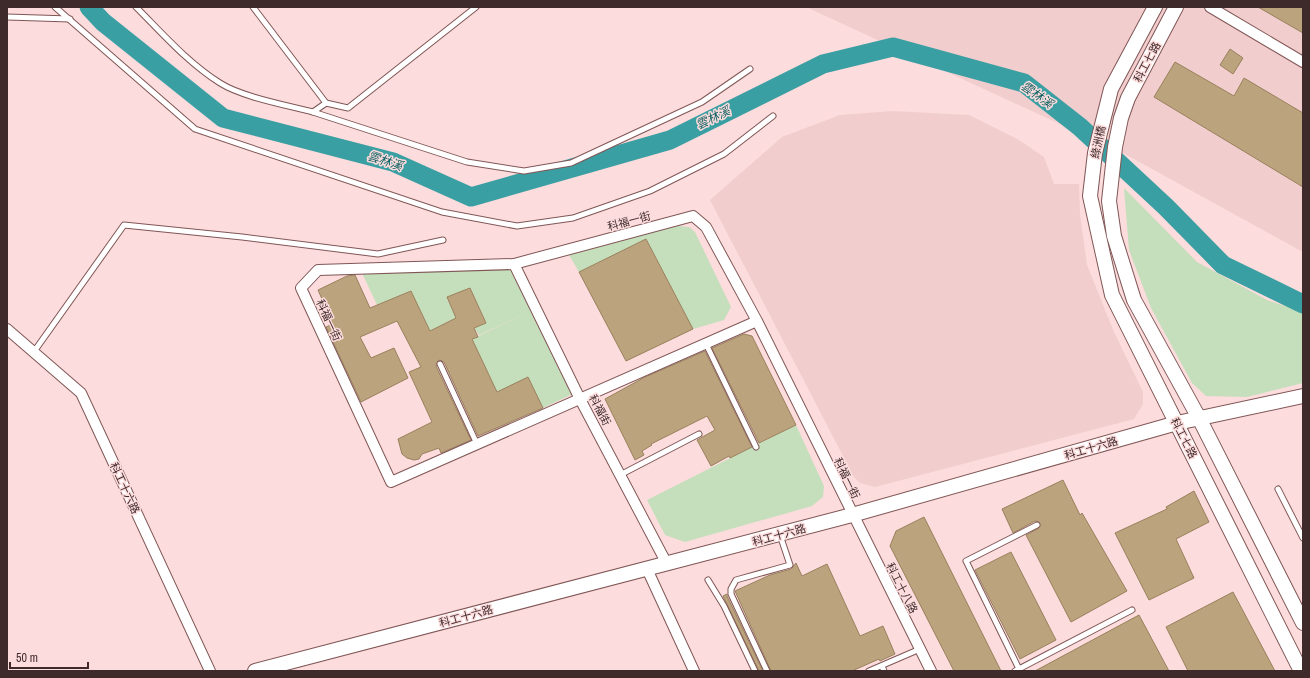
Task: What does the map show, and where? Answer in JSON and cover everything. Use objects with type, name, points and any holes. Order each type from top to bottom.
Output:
[{"type":"street","name":"科工七路","points":[[1111,89],[1156,7]]},
{"type":"street","name":"科工七路","points":[[1121,118],[1128,98],[1176,7]]},
{"type":"street","points":[[1210,7],[1303,62]]},
{"type":"street","name":"綠洲橋","points":[[1090,196],[1095,153],[1111,89]]},
{"type":"street","name":"綠洲橋","points":[[1109,201],[1121,118]]},
{"type":"street","name":"科工七路","points":[[1090,196],[1112,295],[1301,671]]},
{"type":"street","name":"科工七路","points":[[1109,201],[1114,236],[1134,300],[1199,418],[1303,623]]},
{"type":"street","name":"科福一街","points":[[757,321],[391,482],[301,288],[318,270],[514,264],[693,216],[706,227],[757,321],[852,515]]},
{"type":"street","name":"科福街","points":[[514,264],[580,399],[667,564]]},
{"type":"street","name":"科工十六路","points":[[7,329],[80,393],[210,671]]},
{"type":"street","name":"科工十六路","points":[[255,671],[852,515],[1176,424],[1303,396]]},
{"type":"street","name":"科工十八路","points":[[852,515],[931,671]]},
{"type":"street","points":[[647,569],[694,671]]},
{"type":"lane","points":[[55,7],[195,129],[442,212],[517,226],[573,218],[650,191],[724,154],[773,116]]},
{"type":"lane","points":[[136,7],[174,46],[220,83],[247,94],[313,112],[467,162],[524,171],[571,163],[702,102],[750,68]]},
{"type":"lane","points":[[253,7],[326,103],[348,108],[476,7]]},
{"type":"lane","points":[[7,17],[70,19]]},
{"type":"lane","points":[[313,112],[326,103]]},
{"type":"lane","points":[[33,353],[124,226],[242,237],[378,254],[443,240]]},
{"type":"lane","points":[[706,344],[756,447]]},
{"type":"lane","points":[[440,364],[477,444]]},
{"type":"lane","points":[[620,475],[699,434]]},
{"type":"lane","points":[[1278,489],[1303,538]]},
{"type":"lane","points":[[1038,525],[966,561],[1017,670],[1132,610]]},
{"type":"lane","points":[[767,671],[731,590],[736,580],[790,565],[780,534]]},
{"type":"lane","points":[[708,580],[724,606],[755,671]]},
{"type":"lane","points":[[869,671],[920,649]]},
{"type":"lane","points":[[882,666],[884,671]]},
{"type":"shaded area","points":[[806,7],[1303,7],[1303,252],[1123,153]]},
{"type":"shaded area","points":[[893,111],[969,115],[1019,140],[1044,157],[1054,184],[1079,184],[1080,214],[1087,265],[1114,332],[1143,392],[1143,404],[1134,419],[875,487],[860,483],[854,477],[710,200],[782,137],[840,115]]},
{"type":"green space","points":[[1124,188],[1197,262],[1267,300],[1303,312],[1303,383],[1247,397],[1206,396],[1192,383],[1151,308],[1129,250]]},
{"type":"green space","points":[[669,225],[689,227],[695,232],[731,307],[724,320],[693,329],[646,239],[579,272],[568,253]]},
{"type":"green space","points":[[514,264],[577,392],[543,408],[528,377],[497,392],[472,339],[529,312],[479,335],[474,328],[486,322],[470,288],[447,298],[456,318],[430,331],[411,291],[377,305],[362,273]]},
{"type":"green space","points":[[796,425],[824,486],[823,497],[812,506],[685,542],[665,535],[647,500]]},
{"type":"building","points":[[1258,7],[1303,7],[1303,33]]},
{"type":"building","points":[[1230,49],[1243,58],[1233,74],[1220,65]]},
{"type":"building","points":[[1175,62],[1234,96],[1244,78],[1303,113],[1303,187],[1154,97]]},
{"type":"building","points":[[646,239],[693,329],[626,361],[579,272]]},
{"type":"building","points":[[355,275],[370,308],[411,291],[430,331],[456,318],[447,297],[470,288],[486,323],[474,328],[478,337],[472,339],[497,392],[528,377],[543,408],[478,436],[444,362],[439,360],[436,366],[471,440],[441,453],[439,448],[422,454],[419,459],[414,460],[407,458],[402,454],[398,439],[432,422],[409,372],[421,367],[397,321],[360,337],[371,358],[394,348],[408,378],[361,402],[326,327],[333,324],[318,290],[347,276]]},
{"type":"building","points":[[744,334],[752,336],[796,425],[759,443],[712,348]]},
{"type":"building","points":[[705,351],[752,447],[730,458],[729,456],[711,466],[697,440],[715,430],[707,416],[651,444],[652,445],[642,451],[644,455],[635,460],[605,399],[645,377]]},
{"type":"building","points":[[1063,480],[1080,515],[1082,513],[1127,591],[1071,622],[1026,535],[1039,528],[1040,523],[1035,521],[1013,533],[1002,509]]},
{"type":"building","points":[[1194,491],[1209,522],[1176,539],[1194,578],[1149,600],[1115,533],[1167,509],[1166,507]]},
{"type":"building","points":[[924,517],[1001,671],[954,671],[890,546],[896,531]]},
{"type":"building","points":[[1011,552],[1056,640],[1020,659],[975,570]]},
{"type":"building","points":[[796,563],[802,576],[827,564],[860,636],[883,626],[895,654],[880,661],[879,659],[852,671],[771,671],[735,591],[770,575],[791,569]]},
{"type":"building","points":[[1233,592],[1275,671],[1188,671],[1166,627]]},
{"type":"building","points":[[727,594],[763,671],[759,671],[723,596]]},
{"type":"building","points":[[1139,615],[1169,671],[1035,671]]},
{"type":"waterway","name":"雲林溪","points":[[89,7],[103,22],[223,118],[393,162],[471,197],[670,140],[823,64],[893,47],[1024,83],[1080,127],[1166,207],[1223,265],[1303,304]]}]
